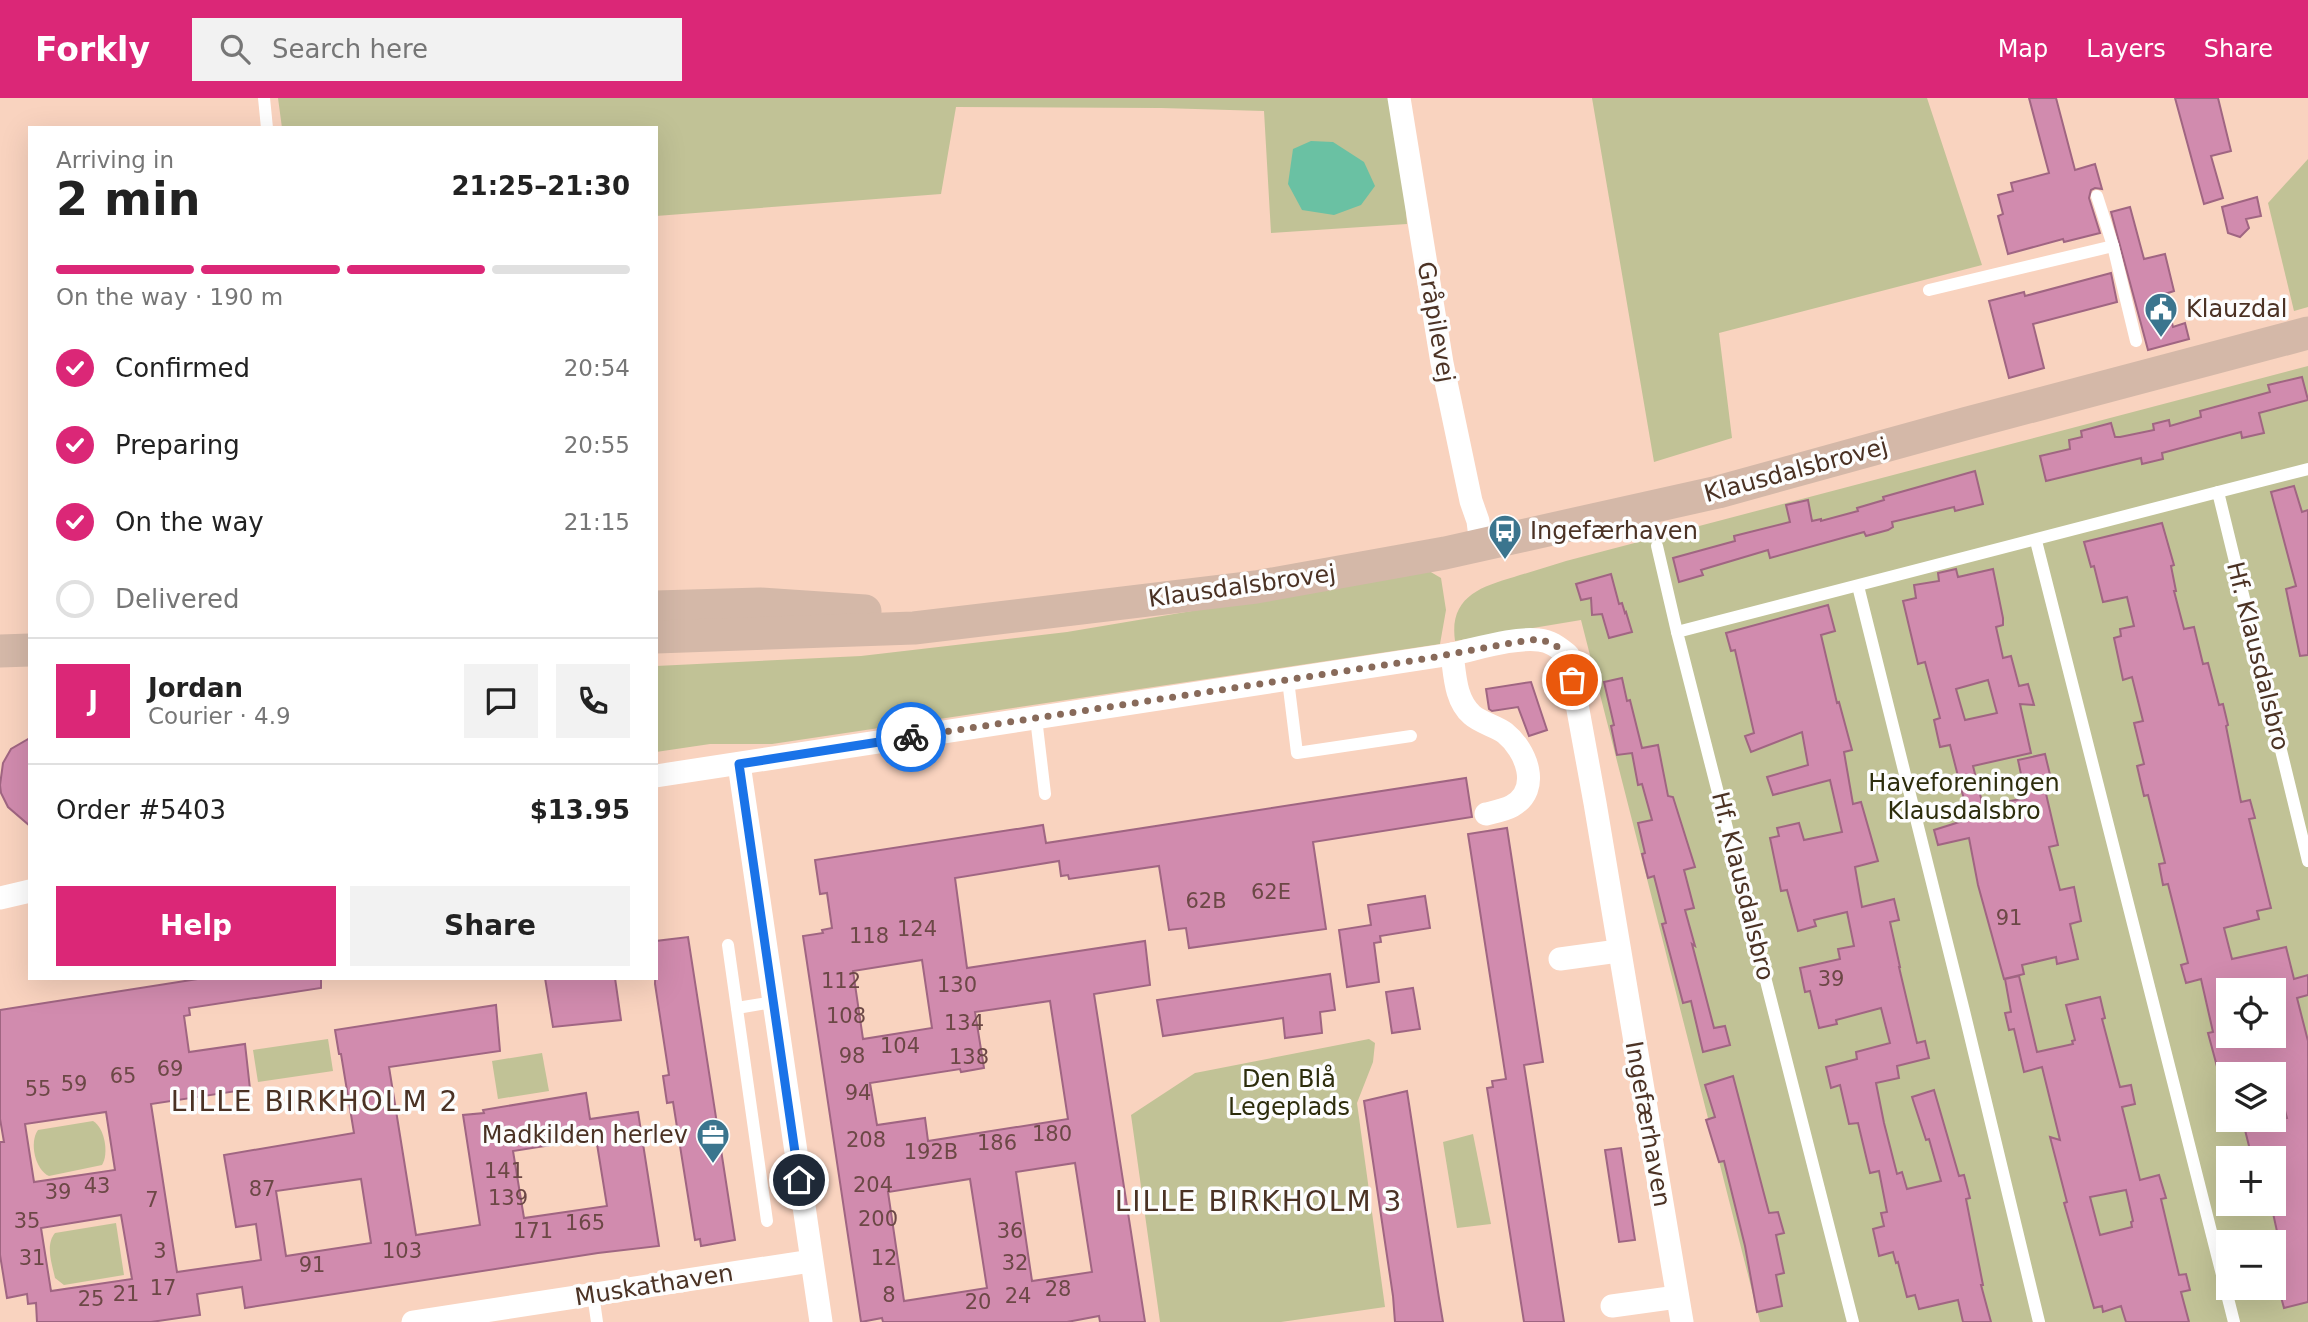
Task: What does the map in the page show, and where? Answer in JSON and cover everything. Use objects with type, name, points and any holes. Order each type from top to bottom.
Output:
[{"type":"street","name":"Gråpilevej","points":[[1399,98],[1442,363],[1481,545]]},
{"type":"street","name":"Klausdalsbrovej","points":[[659,630],[914,628],[1256,587],[1481,545],[1718,492],[1968,422],[2308,333]]},
{"type":"street","name":"Ingefærhaven","points":[[1452,654],[1540,639],[1555,645],[1568,655],[1682,1322]]},
{"type":"street","points":[[0,651],[28,650]]},
{"type":"street","points":[[658,776],[1452,654],[1458,695],[1472,715],[1504,732],[1522,750],[1529,774],[1525,793],[1513,806],[1486,814]]},
{"type":"street","points":[[739,764],[821,1322]]},
{"type":"street","points":[[0,898],[28,891]]},
{"type":"street","points":[[1560,959],[1618,951]]},
{"type":"street","name":"Muskathaven","points":[[413,1322],[811,1261]]},
{"type":"street","points":[[1612,1306],[1677,1297]]},
{"type":"lane","points":[[264,98],[267,126]]},
{"type":"lane","points":[[2097,196],[2136,341]]},
{"type":"lane","points":[[1929,290],[2112,246]]},
{"type":"lane","points":[[1677,632],[2308,469]]},
{"type":"lane","name":"Hf. Klausdalsbro","points":[[2218,492],[2308,861]]},
{"type":"lane","points":[[2036,541],[2234,1322]]},
{"type":"lane","name":"Hf. Klausdalsbro","points":[[1657,546],[1853,1322]]},
{"type":"lane","points":[[1858,586],[2039,1322]]},
{"type":"lane","points":[[1288,680],[1297,753],[1411,736]]},
{"type":"lane","points":[[1035,718],[1045,794]]},
{"type":"lane","points":[[728,944],[767,1220]]},
{"type":"lane","points":[[737,1008],[773,1002]]},
{"type":"lane","points":[[593,1294],[597,1322]]},
{"type":"green space","points":[[278,98],[1392,98],[1399,117],[1407,224],[1271,233],[1264,111],[956,107],[941,194],[658,216],[658,126],[282,126]]},
{"type":"green space","points":[[1592,98],[1927,98],[1982,265],[1719,333],[1732,438],[1654,462]]},
{"type":"green space","points":[[2308,159],[2308,307],[2294,311],[2268,203]]},
{"type":"green space","name":"Haveforeningen Klausdalsbro","points":[[2308,366],[2308,1322],[1760,1322],[1581,620],[1455,641],[1454,626],[1462,604],[1478,590],[1566,561]]},
{"type":"green space","points":[[1429,571],[1441,578],[1446,610],[1440,644],[772,744],[710,744],[658,752],[658,666],[861,656],[1067,632]]},
{"type":"green space","points":[[328,1039],[333,1071],[258,1082],[253,1050]]},
{"type":"green space","name":"Den Blå Legeplads","points":[[1369,1039],[1375,1043],[1373,1062],[1357,1103],[1385,1307],[1281,1322],[1160,1322],[1131,1115],[1195,1073]]},
{"type":"green space","points":[[542,1053],[549,1091],[498,1099],[492,1061]]},
{"type":"green space","points":[[93,1121],[100,1129],[105,1142],[102,1165],[49,1176],[44,1173],[37,1162],[34,1148],[38,1130]]},
{"type":"green space","points":[[1473,1134],[1491,1224],[1457,1228],[1443,1142]]},
{"type":"green space","points":[[116,1223],[124,1275],[64,1285],[55,1278],[50,1243],[55,1233]]},
{"type":"shaded area","points":[[1311,141],[1333,142],[1364,162],[1375,186],[1361,205],[1334,215],[1302,210],[1288,184],[1293,149]]},
{"type":"building","points":[[2029,98],[2056,98],[2075,170],[2095,164],[2102,189],[2091,190],[2089,198],[2100,233],[2064,242],[2063,239],[2008,254],[1998,216],[2003,214],[1998,195],[2013,191],[2011,183],[2049,173]]},
{"type":"building","points":[[2175,98],[2218,98],[2231,151],[2211,156],[2223,198],[2204,204]]},
{"type":"building","points":[[2257,197],[2261,216],[2246,219],[2249,228],[2240,237],[2228,233],[2222,207]]},
{"type":"building","points":[[2130,207],[2144,259],[2165,254],[2174,291],[2165,294],[2173,327],[2185,323],[2189,339],[2148,350],[2111,212]]},
{"type":"building","points":[[2111,273],[2117,302],[2033,324],[2044,368],[2009,378],[1989,301],[2024,292],[2025,296]]},
{"type":"building","points":[[2302,377],[2308,400],[2259,413],[2264,433],[2242,438],[2241,432],[2162,453],[2163,459],[2142,464],[2141,458],[2046,481],[2040,456],[2070,449],[2069,440],[2082,437],[2081,431],[2111,423],[2115,437],[2154,430],[2153,424],[2169,420],[2170,426],[2201,417],[2200,411],[2270,392],[2268,385]]},
{"type":"building","points":[[1975,471],[1983,504],[1955,511],[1954,507],[1892,522],[1893,527],[1888,530],[1866,536],[1864,532],[1770,558],[1768,550],[1701,570],[1703,575],[1679,582],[1673,558],[1735,541],[1734,536],[1790,522],[1786,505],[1808,500],[1812,521],[1821,521],[1858,511],[1857,508],[1884,500],[1883,497]]},
{"type":"building","points":[[2294,486],[2302,512],[2308,510],[2308,655],[2300,656],[2286,589],[2296,586],[2271,492]]},
{"type":"building","points":[[2162,523],[2174,565],[2171,566],[2174,591],[2184,629],[2194,627],[2203,664],[2208,663],[2219,705],[2223,704],[2241,802],[2250,800],[2255,818],[2249,819],[2271,908],[2257,911],[2259,919],[2224,928],[2232,959],[2286,947],[2294,979],[2308,975],[2308,995],[2297,998],[2308,1041],[2308,1302],[2284,1308],[2282,1300],[2286,1300],[2286,1230],[2277,1230],[2274,1216],[2286,1216],[2286,1146],[2249,1146],[2246,1132],[2286,1132],[2286,1062],[2216,1063],[2208,1033],[2213,1032],[2201,979],[2186,983],[2181,965],[2188,963],[2168,884],[2163,885],[2159,864],[2165,863],[2148,795],[2144,796],[2137,766],[2144,764],[2134,723],[2143,721],[2132,677],[2123,680],[2114,638],[2121,636],[2120,629],[2134,626],[2127,597],[2103,602],[2094,566],[2091,567],[2084,542]]},
{"type":"building","points":[[1956,569],[1958,577],[1993,569],[2003,618],[2003,625],[1996,627],[2003,658],[2011,656],[2019,686],[2028,684],[2034,705],[2020,704],[2031,753],[1973,766],[1983,806],[2026,798],[2018,760],[2045,754],[2051,779],[2043,781],[2058,845],[2049,847],[2060,890],[2074,887],[2081,921],[2070,924],[2078,959],[2057,964],[2056,957],[2022,965],[2024,974],[2004,979],[1978,885],[1969,838],[1938,845],[1934,830],[1969,819],[1950,745],[1940,747],[1934,720],[1940,718],[1925,662],[1918,664],[1903,601],[1916,598],[1914,585],[1939,581],[1938,573]],"holes":[[[1988,680],[1997,713],[1965,720],[1956,689]]]},
{"type":"building","points":[[1611,574],[1619,604],[1622,603],[1632,632],[1609,638],[1602,614],[1592,615],[1591,598],[1581,600],[1576,584]]},
{"type":"building","points":[[1828,605],[1835,631],[1821,635],[1837,703],[1839,702],[1852,750],[1844,752],[1853,804],[1861,802],[1878,861],[1855,867],[1862,907],[1894,899],[1899,920],[1890,922],[1899,967],[1917,1043],[1925,1041],[1929,1058],[1897,1066],[1899,1078],[1876,1083],[1884,1123],[1897,1174],[1902,1172],[1907,1189],[1941,1181],[1929,1139],[1926,1140],[1912,1097],[1934,1090],[1959,1176],[1964,1175],[1970,1198],[1966,1199],[1981,1285],[1991,1322],[1963,1322],[1958,1300],[1919,1309],[1915,1295],[1907,1297],[1893,1252],[1879,1256],[1873,1229],[1884,1226],[1881,1213],[1887,1212],[1879,1171],[1870,1173],[1858,1123],[1849,1124],[1840,1085],[1831,1088],[1826,1067],[1857,1059],[1856,1052],[1890,1043],[1881,1008],[1836,1020],[1837,1024],[1819,1028],[1810,991],[1805,992],[1800,968],[1840,959],[1838,949],[1854,946],[1847,912],[1814,920],[1816,926],[1798,931],[1787,890],[1781,891],[1770,838],[1779,836],[1777,828],[1799,823],[1804,840],[1842,832],[1830,780],[1773,795],[1767,777],[1808,765],[1802,732],[1751,752],[1745,736],[1754,733],[1735,650],[1731,651],[1726,633]]},
{"type":"building","points":[[1622,678],[1642,748],[1658,745],[1668,796],[1673,797],[1695,867],[1684,870],[1694,908],[1685,910],[1714,1028],[1725,1026],[1730,1045],[1703,1052],[1691,1001],[1683,1003],[1662,924],[1666,923],[1654,876],[1648,878],[1642,854],[1645,853],[1638,823],[1652,820],[1642,784],[1638,785],[1632,753],[1617,755],[1611,726],[1614,725],[1604,682]]},
{"type":"building","points":[[1531,682],[1547,730],[1529,736],[1518,707],[1492,711],[1489,709],[1486,689]]},
{"type":"building","points":[[28,739],[28,824],[8,807],[1,793],[3,763],[11,749]]},
{"type":"building","points":[[1466,778],[1472,817],[1313,842],[1326,929],[1189,948],[1186,928],[1169,930],[1159,866],[1069,879],[1068,875],[1061,876],[1059,861],[955,878],[967,968],[1145,941],[1150,985],[1094,994],[1145,1322],[1100,1322],[1099,1316],[1067,1322],[883,1322],[882,1318],[861,1322],[803,936],[823,933],[822,930],[832,928],[827,893],[820,894],[815,860],[1043,825],[1046,843]],"holes":[[[922,960],[932,1028],[863,1039],[853,971]],[[1050,1001],[1068,1119],[928,1141],[925,1118],[877,1125],[870,1083],[960,1069],[961,1072],[984,1068],[975,1012]],[[1075,1163],[1092,1272],[1032,1281],[1016,1172]],[[970,1179],[987,1288],[904,1301],[888,1192]]]},
{"type":"building","points":[[1507,828],[1543,1062],[1524,1065],[1564,1322],[1524,1322],[1487,1088],[1493,1087],[1492,1081],[1506,1079],[1468,834]]},
{"type":"building","points":[[1425,896],[1430,928],[1380,936],[1381,942],[1374,943],[1379,982],[1347,987],[1339,930],[1371,925],[1368,905]]},
{"type":"building","points":[[688,937],[735,1240],[701,1246],[700,1239],[695,1240],[673,1102],[667,1103],[663,1076],[669,1075],[655,984],[655,980],[658,980],[658,941]]},
{"type":"building","points":[[1330,974],[1335,1010],[1320,1012],[1322,1033],[1285,1038],[1283,1018],[1163,1036],[1157,1000]]},
{"type":"building","points":[[2019,976],[2037,1052],[2073,1044],[2072,1041],[2075,1040],[2066,1005],[2100,997],[2105,1018],[2102,1019],[2120,1087],[2131,1085],[2135,1104],[2122,1107],[2140,1180],[2159,1175],[2166,1198],[2161,1199],[2179,1275],[2186,1274],[2190,1290],[2181,1292],[2189,1322],[2126,1322],[2121,1306],[2103,1312],[2102,1306],[2094,1308],[2064,1203],[2067,1202],[2050,1137],[2060,1140],[2042,1067],[2024,1072],[2014,1029],[2009,1030],[2005,1013],[2011,1012],[2005,979]],"holes":[[[2126,1190],[2132,1227],[2100,1235],[2090,1197]]]},
{"type":"building","points":[[191,980],[321,980],[321,988],[189,1008],[190,1015],[184,1016],[189,1052],[245,1044],[250,1089],[151,1104],[177,1272],[261,1260],[256,1224],[236,1227],[224,1155],[354,1133],[335,1030],[496,1005],[500,1051],[389,1067],[416,1235],[480,1225],[463,1115],[586,1093],[590,1119],[638,1112],[659,1246],[598,1253],[245,1308],[242,1287],[197,1294],[200,1315],[151,1322],[37,1322],[36,1303],[28,1304],[27,1294],[7,1298],[0,1255],[0,1142],[4,1142],[0,1119],[0,1010]],"holes":[[[106,1112],[115,1170],[34,1182],[25,1124]],[[596,1138],[607,1206],[524,1218],[513,1151]],[[361,1179],[371,1243],[286,1256],[276,1191]],[[121,1215],[132,1279],[51,1291],[41,1228]]]},
{"type":"building","points":[[545,980],[615,980],[621,1020],[553,1027]]},
{"type":"building","points":[[1413,988],[1420,1029],[1392,1033],[1386,992]]},
{"type":"building","points":[[1733,1076],[1769,1213],[1778,1212],[1784,1233],[1776,1235],[1784,1273],[1776,1275],[1782,1306],[1757,1312],[1745,1246],[1724,1161],[1719,1162],[1706,1120],[1715,1117],[1705,1085]]},
{"type":"building","points":[[1407,1091],[1443,1322],[1395,1322],[1364,1101]]},
{"type":"building","points":[[1621,1148],[1635,1240],[1619,1242],[1605,1150]]},
{"type":"way so far","points":[[911,737],[1540,639],[1555,645],[1568,655],[1572,680]]},
{"type":"place","name":"Klauzdal","points":[[2161,339]]},
{"type":"place","name":"Ingefærhaven","points":[[1505,561]]},
{"type":"place","name":"Madkilden herlev","points":[[713,1165]]},
{"type":"district","name":"LILLE BIRKHOLM 2","points":[[315,1101]]},
{"type":"district","name":"LILLE BIRKHOLM 3","points":[[1259,1201]]},
{"type":"route","points":[[799,1180],[739,764],[911,737]]}]
